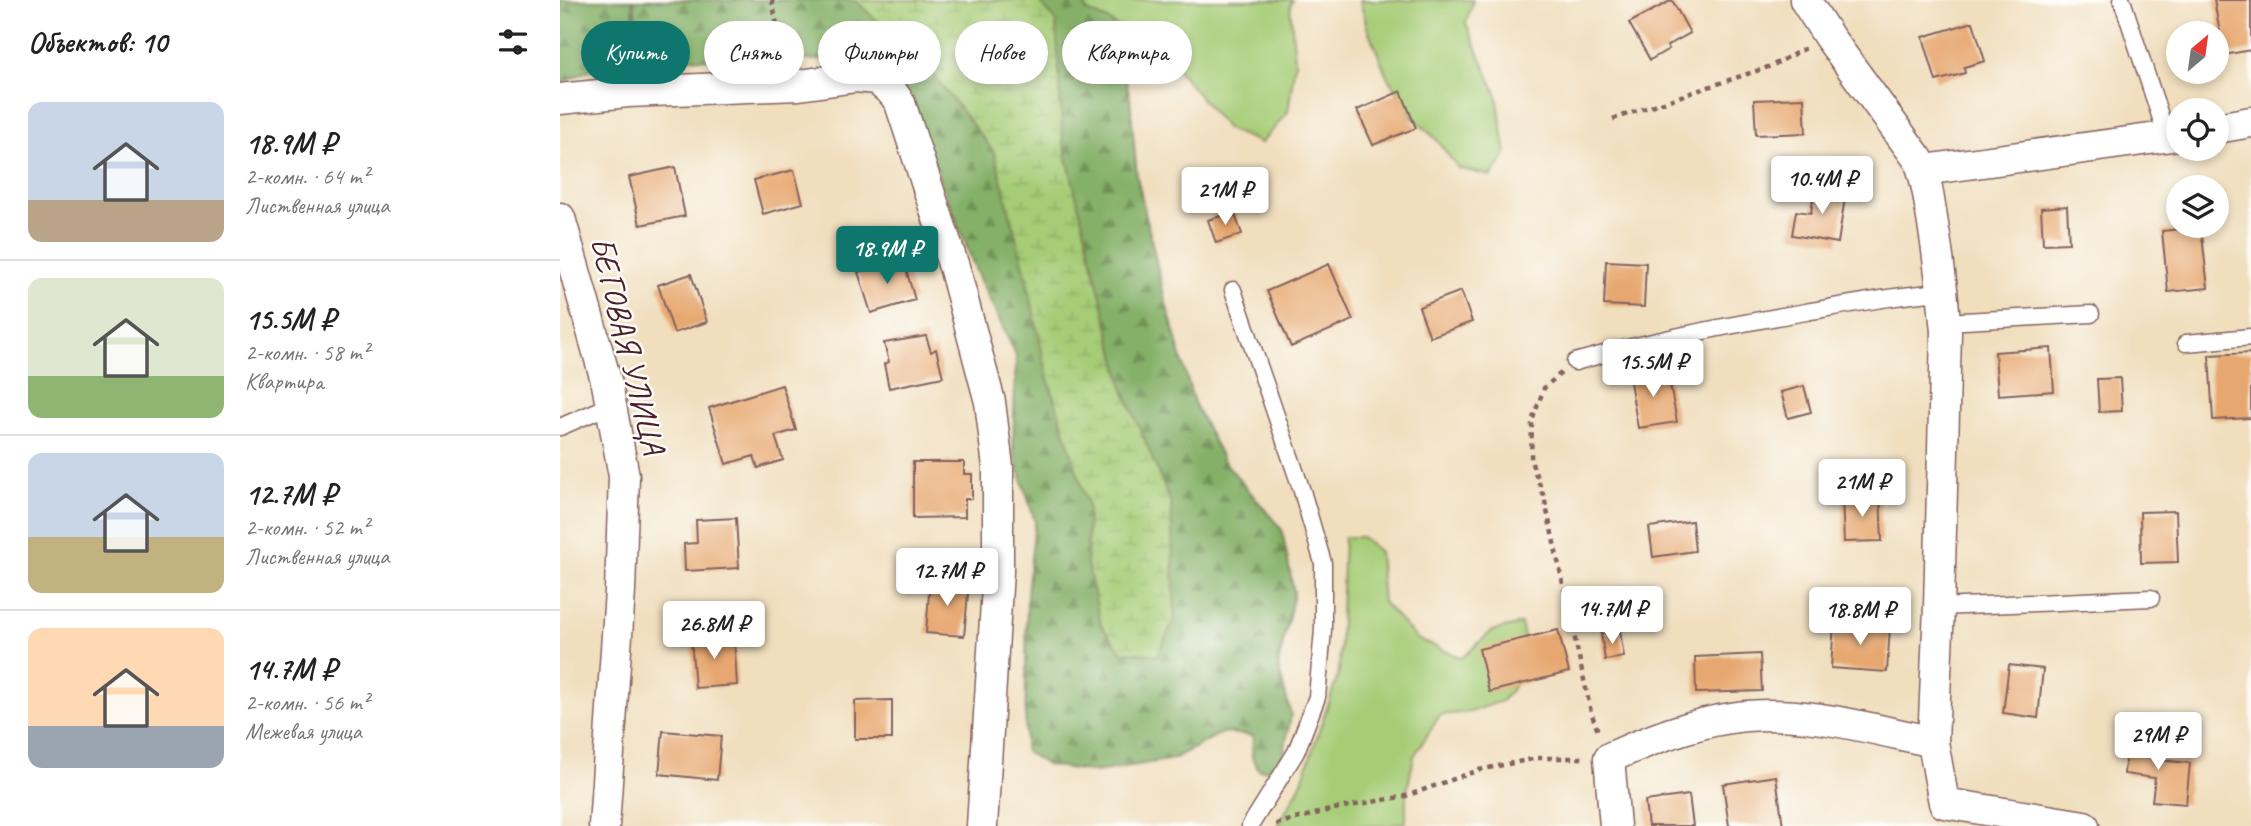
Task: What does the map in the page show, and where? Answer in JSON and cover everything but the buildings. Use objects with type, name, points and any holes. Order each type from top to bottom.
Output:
[{"type":"street","points":[[1805,0],[1829,37],[1910,145],[1924,170],[1944,292],[1945,323],[1939,607],[1933,741],[1944,814],[2084,826]]},
{"type":"street","points":[[560,99],[628,92],[799,85],[856,77],[876,79],[893,93],[900,103],[955,270],[990,402],[998,467],[998,571],[982,826]]},
{"type":"street","points":[[2229,126],[2251,122]]},
{"type":"street","points":[[1924,170],[2166,137]]},
{"type":"street","name":"БЕГОВАЯ УЛИЦА","points":[[560,218],[607,384],[624,476],[621,590],[604,826]]},
{"type":"street","points":[[1615,826],[1609,758],[1696,726],[1732,718],[1759,716],[1839,722],[1933,741]]},
{"type":"lane","points":[[2122,0],[2166,117]]},
{"type":"lane","points":[[1233,290],[1302,491],[1323,563],[1323,630],[1317,696],[1296,752],[1250,826]]},
{"type":"lane","points":[[1575,362],[1633,345],[1748,321],[1902,295],[1944,292]]},
{"type":"lane","points":[[1945,323],[2091,314]]},
{"type":"lane","points":[[2186,343],[2251,337]]},
{"type":"lane","points":[[560,426],[611,405]]},
{"type":"lane","points":[[1939,607],[2151,598]]},
{"type":"path","points":[[772,0],[781,45],[799,85]]},
{"type":"path","points":[[1613,119],[1771,66],[1829,37]]},
{"type":"path","points":[[1272,826],[1338,808],[1406,796],[1479,770],[1537,758],[1609,758],[1591,712],[1544,497],[1531,461],[1532,421],[1544,388],[1575,362]]},
{"type":"green space","points":[[560,0],[632,0],[634,21],[581,21],[581,74],[560,84]]},
{"type":"green space","points":[[634,0],[1082,0],[1087,11],[1110,21],[1062,21],[1062,84],[1127,84],[1137,177],[1164,296],[1194,403],[1223,460],[1282,530],[1294,593],[1278,666],[1291,715],[1283,758],[1269,770],[1259,770],[1252,758],[1253,736],[1223,732],[1173,759],[1095,772],[1047,765],[1025,751],[1027,594],[1035,522],[1013,450],[1016,355],[979,278],[923,137],[895,84],[941,84],[941,21],[818,21],[818,60],[804,60],[804,21],[704,21],[704,59],[690,58],[690,21],[636,21]]},
{"type":"green space","points":[[855,0],[1038,0],[1056,21],[1063,141],[1123,388],[1171,503],[1175,618],[1158,655],[1121,651],[1101,625],[1087,563],[1088,506],[1047,375],[1025,271],[994,152],[940,84],[941,21],[877,21]]},
{"type":"green space","points":[[1082,0],[1293,0],[1290,5],[1295,62],[1288,112],[1261,143],[1227,129],[1190,84],[1192,84],[1192,21],[1107,21],[1087,11]]},
{"type":"green space","points":[[1360,0],[1473,0],[1466,24],[1497,95],[1506,155],[1491,176],[1458,168],[1437,140],[1411,115],[1387,76],[1367,27]]},
{"type":"green space","points":[[1344,537],[1362,537],[1379,552],[1383,602],[1417,639],[1462,658],[1492,631],[1521,624],[1526,647],[1526,672],[1502,701],[1470,712],[1440,715],[1414,756],[1406,796],[1406,822],[1387,826],[1278,826],[1301,784],[1339,672]]}]
